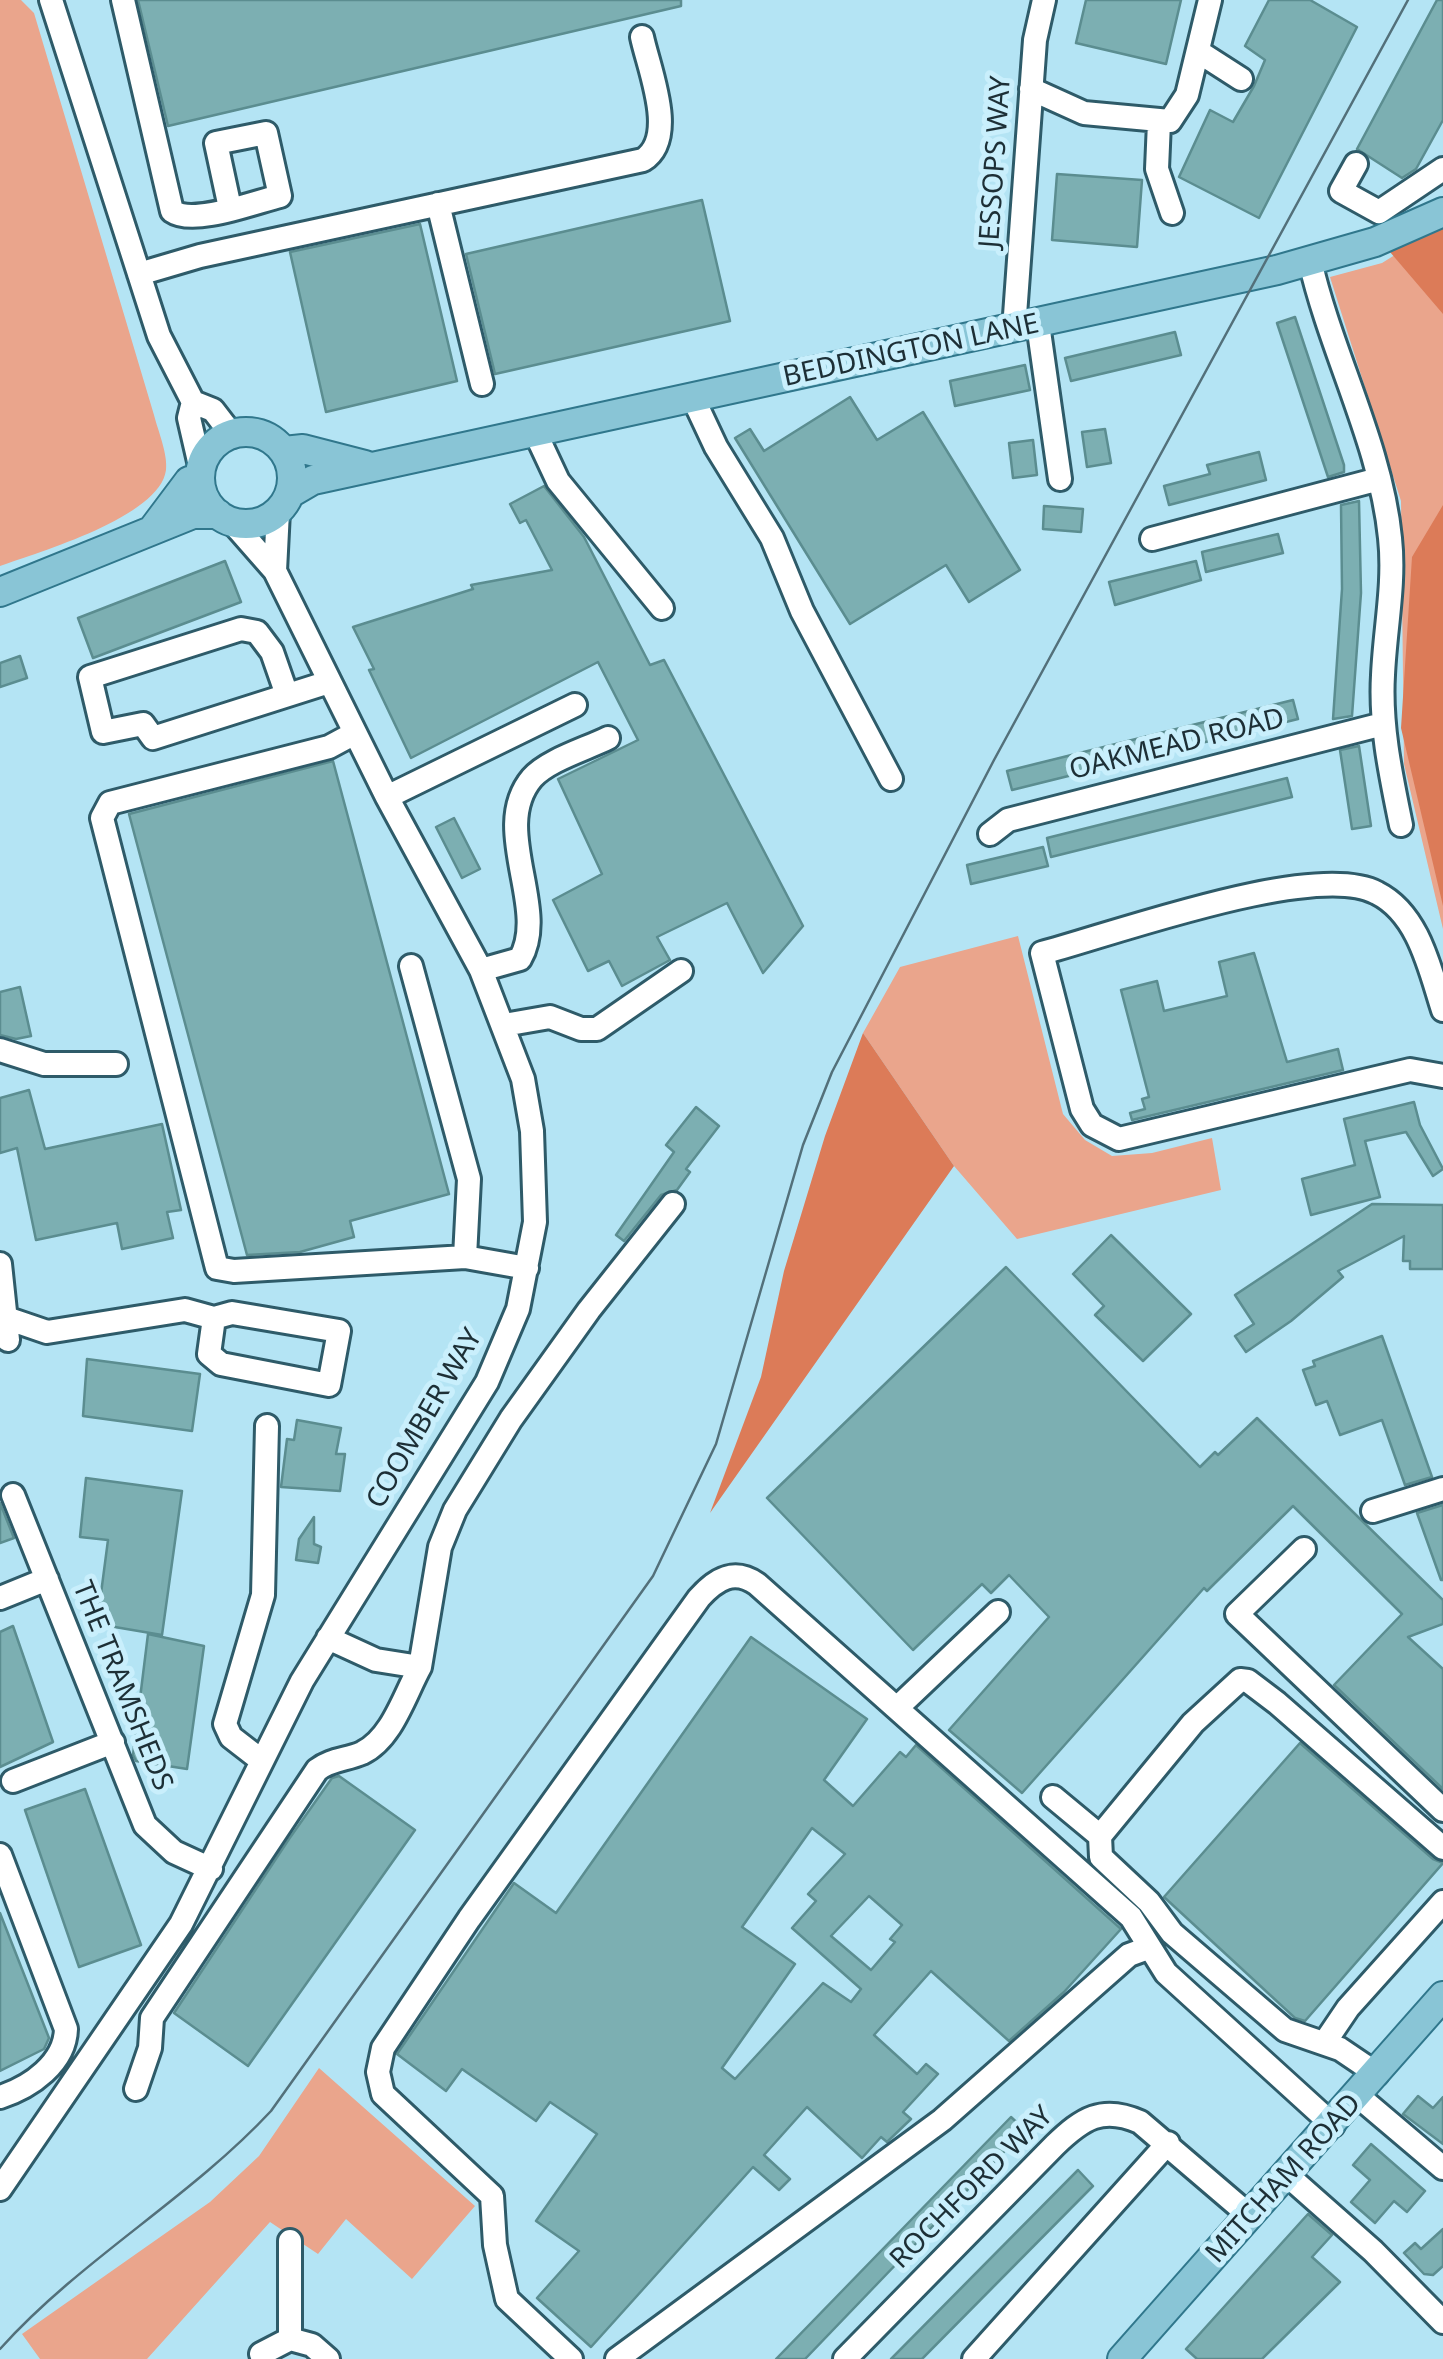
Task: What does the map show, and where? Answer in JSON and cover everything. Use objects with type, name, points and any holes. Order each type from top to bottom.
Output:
[{"type":"main road","name":"BEDDINGTON LANE","points":[[0,592],[193,514],[253,524],[313,480],[1310,261],[1391,236],[1443,212]]},
{"type":"main road","name":"BEDDINGTON LANE","points":[[233,436],[260,434],[284,451],[303,450],[372,467]]},
{"type":"main road","points":[[225,518],[203,494],[200,474],[210,451],[233,436]]},
{"type":"main road","points":[[284,451],[292,470],[284,503]]},
{"type":"main road","points":[[149,534],[189,481],[200,474]]},
{"type":"main road","name":"MITCHAM ROAD","points":[[1122,2359],[1333,2125],[1443,1996]]},
{"type":"street","points":[[51,0],[160,336],[193,402],[213,410],[233,436]]},
{"type":"street","points":[[123,0],[172,210],[191,218],[230,208]]},
{"type":"street","name":"JESSOPS WAY","points":[[1044,0],[1031,89],[1026,326],[1060,479]]},
{"type":"street","points":[[1031,89],[1084,113],[1170,121],[1180,111],[1210,0]]},
{"type":"street","points":[[139,274],[200,256],[652,155],[661,131],[642,37]]},
{"type":"street","points":[[1198,52],[1241,79]]},
{"type":"street","points":[[1159,122],[1158,169],[1172,213]]},
{"type":"street","points":[[1356,164],[1341,191],[1379,212],[1443,168]]},
{"type":"street","points":[[438,204],[482,384]]},
{"type":"street","points":[[191,218],[200,256]]},
{"type":"street","points":[[1310,261],[1329,337],[1379,479],[1392,560],[1384,724],[1401,825]]},
{"type":"street","points":[[694,398],[716,447],[772,538],[802,611],[890,779]]},
{"type":"street","points":[[193,402],[188,418],[200,474]]},
{"type":"street","points":[[536,434],[558,481],[662,608]]},
{"type":"street","points":[[1152,538],[1379,479]]},
{"type":"street","name":"COOMBER WAY","points":[[275,572],[284,503]]},
{"type":"street","name":"COOMBER WAY","points":[[0,2188],[158,1962],[211,1869],[262,1761],[328,1638],[488,1382],[518,1308],[535,1222],[532,1131],[523,1078],[481,970],[387,797],[275,572],[225,518]]},
{"type":"street","points":[[287,695],[257,632],[241,630],[90,677],[104,732],[143,724],[153,738],[330,682]]},
{"type":"street","points":[[387,797],[576,706]]},
{"type":"street","name":"OAKMEAD ROAD","points":[[990,834],[1008,820],[1384,724]]},
{"type":"street","points":[[355,734],[328,747],[110,803],[102,818],[218,1268],[234,1271],[465,1257],[527,1268]]},
{"type":"street","points":[[481,970],[520,959],[529,944],[519,871],[519,810],[526,788],[534,774],[608,738]]},
{"type":"street","points":[[1443,1010],[1410,924],[1379,893],[1360,886],[1296,884],[1042,953],[1082,1109],[1102,1132],[1119,1140],[1410,1070],[1443,1076]]},
{"type":"street","points":[[411,966],[469,1179],[465,1257]]},
{"type":"street","points":[[504,1026],[550,1017],[581,1029],[597,1029],[681,971]]},
{"type":"street","points":[[0,1050],[44,1064],[116,1064]]},
{"type":"street","points":[[136,2089],[150,2048],[152,2018],[226,1913],[317,1770],[366,1751],[387,1730],[420,1667],[440,1547],[455,1510],[511,1419],[674,1204]]},
{"type":"street","points":[[1,1268],[1,1316],[8,1340]]},
{"type":"street","points":[[1,1316],[47,1332],[185,1310],[214,1318],[232,1313],[339,1332],[329,1384],[221,1364],[208,1354],[214,1318]]},
{"type":"street","points":[[262,1761],[231,1738],[225,1724],[264,1595],[267,1426]]},
{"type":"street","points":[[1372,1511],[1443,1489]]},
{"type":"street","name":"THE TRAMSHEDS","points":[[14,1495],[154,1838],[211,1869]]},
{"type":"street","points":[[1304,1548],[1237,1614],[1443,1810]]},
{"type":"street","points":[[572,2359],[507,2298],[497,2257],[492,2196],[383,2094],[378,2072],[383,2048],[470,1918],[714,1582],[745,1576],[898,1707],[1131,1917],[1166,1974],[1333,2125]]},
{"type":"street","points":[[0,1598],[47,1578]]},
{"type":"street","points":[[898,1707],[998,1612]]},
{"type":"street","points":[[328,1638],[376,1660],[420,1667]]},
{"type":"street","points":[[1100,1836],[1193,1723],[1240,1680],[1248,1681],[1276,1703],[1443,1848]]},
{"type":"street","points":[[12,1781],[113,1742]]},
{"type":"street","points":[[1053,1797],[1100,1836],[1102,1857],[1150,1902],[1172,1933],[1285,2030],[1326,2042],[1377,2074]]},
{"type":"street","points":[[0,1855],[66,2029],[66,2048],[42,2075],[0,2097]]},
{"type":"street","points":[[1326,2042],[1348,2008],[1443,1902]]},
{"type":"street","points":[[617,2359],[942,2120],[1129,1955],[1148,1948]]},
{"type":"street","points":[[1358,2096],[1443,2168]]},
{"type":"street","name":"ROCHFORD WAY","points":[[845,2359],[1082,2120],[1105,2113],[1128,2117],[1168,2144],[1250,2216]]},
{"type":"street","points":[[974,2359],[1168,2144]]},
{"type":"street","points":[[1287,2175],[1373,2251],[1443,2322]]},
{"type":"street","points":[[290,2240],[290,2338]]},
{"type":"street","points":[[261,2354],[290,2338],[312,2345],[328,2359]]},
{"type":"shaded area","points":[[0,0],[21,0],[34,13],[162,442],[166,470],[159,487],[121,517],[68,542],[0,566]]},
{"type":"shaded area","points":[[1443,220],[1443,314],[1390,252]]},
{"type":"shaded area","points":[[1443,225],[1443,929],[1404,764],[1401,501],[1330,277],[1382,263]]},
{"type":"shaded area","points":[[1443,505],[1443,906],[1401,728],[1412,557]]},
{"type":"shaded area","points":[[1018,936],[1063,1114],[1085,1140],[1112,1156],[1152,1153],[1212,1138],[1221,1190],[1017,1239],[954,1166],[863,1033],[900,967]]},
{"type":"shaded area","points":[[863,1033],[954,1166],[710,1513],[761,1377],[784,1271],[825,1136]]},
{"type":"shaded area","points":[[319,2068],[475,2206],[412,2279],[346,2219],[318,2254],[270,2222],[147,2359],[40,2359],[22,2334],[210,2202],[259,2156]]},
{"type":"building","points":[[138,0],[681,0],[681,6],[168,126]]},
{"type":"building","points":[[1086,0],[1181,0],[1166,64],[1076,43]]},
{"type":"building","points":[[1269,0],[1310,0],[1357,27],[1259,218],[1179,177],[1210,110],[1233,122],[1254,86],[1265,60],[1245,46]]},
{"type":"building","points":[[1437,0],[1443,0],[1443,120],[1416,169],[1402,178],[1357,149]]},
{"type":"building","points":[[1057,174],[1142,180],[1137,247],[1052,240]]},
{"type":"building","points":[[702,200],[730,321],[495,374],[466,254]]},
{"type":"building","points":[[420,224],[457,381],[326,412],[290,252]]},
{"type":"building","points":[[1295,317],[1344,465],[1344,472],[1328,477],[1277,323]]},
{"type":"building","points":[[1175,332],[1181,355],[1071,381],[1065,358]]},
{"type":"building","points":[[1025,365],[1030,390],[955,406],[950,381]]},
{"type":"building","points":[[850,397],[877,440],[923,412],[1020,570],[969,602],[946,565],[850,624],[735,438],[750,429],[764,451]]},
{"type":"building","points":[[1105,429],[1111,463],[1087,467],[1082,432]]},
{"type":"building","points":[[1033,440],[1037,475],[1013,478],[1009,443]]},
{"type":"building","points":[[1259,452],[1266,480],[1169,505],[1164,486],[1210,474],[1207,465]]},
{"type":"building","points":[[544,486],[584,537],[650,665],[664,660],[803,926],[763,973],[727,903],[657,937],[670,960],[622,986],[609,961],[588,971],[553,900],[602,874],[558,779],[638,740],[598,662],[411,758],[369,670],[374,669],[353,627],[473,589],[471,585],[552,570],[526,520],[520,523],[510,504]]},
{"type":"building","points":[[1359,501],[1361,593],[1352,716],[1333,719],[1342,589],[1341,505]]},
{"type":"building","points":[[1044,506],[1083,509],[1081,532],[1043,529]]},
{"type":"building","points":[[1278,534],[1283,553],[1206,572],[1202,552]]},
{"type":"building","points":[[225,561],[241,602],[93,658],[78,618]]},
{"type":"building","points":[[1196,561],[1201,580],[1115,605],[1109,582]]},
{"type":"building","points":[[20,656],[27,678],[0,687],[0,663]]},
{"type":"building","points":[[1293,700],[1298,719],[1012,790],[1007,771]]},
{"type":"building","points":[[1359,746],[1371,826],[1352,829],[1340,750]]},
{"type":"building","points":[[333,761],[449,1194],[350,1221],[354,1237],[300,1252],[247,1255],[129,814]]},
{"type":"building","points":[[1287,778],[1292,797],[1051,857],[1047,838]]},
{"type":"building","points":[[454,818],[480,869],[462,878],[436,827]]},
{"type":"building","points":[[1043,847],[1048,866],[971,884],[967,865]]},
{"type":"building","points":[[1254,953],[1287,1062],[1338,1049],[1343,1070],[1132,1120],[1130,1113],[1145,1109],[1142,1099],[1149,1097],[1121,990],[1157,981],[1164,1011],[1227,996],[1219,962]]},
{"type":"building","points":[[20,987],[31,1036],[16,1039],[0,1035],[0,992]]},
{"type":"building","points":[[29,1090],[45,1149],[162,1124],[181,1210],[167,1212],[173,1238],[122,1249],[117,1223],[36,1240],[17,1148],[0,1153],[0,1098]]},
{"type":"building","points":[[1414,1102],[1420,1125],[1443,1169],[1433,1176],[1406,1132],[1365,1141],[1380,1197],[1311,1215],[1302,1179],[1355,1165],[1344,1119]]},
{"type":"building","points":[[696,1107],[719,1126],[686,1169],[690,1172],[677,1190],[661,1195],[624,1241],[616,1235],[674,1152],[666,1145]]},
{"type":"building","points":[[1372,1204],[1443,1205],[1443,1269],[1410,1269],[1410,1261],[1403,1261],[1404,1236],[1338,1271],[1343,1277],[1291,1321],[1246,1352],[1235,1336],[1254,1324],[1235,1295]]},
{"type":"building","points":[[1111,1235],[1191,1314],[1143,1361],[1095,1315],[1104,1306],[1073,1274]]},
{"type":"building","points":[[1006,1267],[1200,1467],[1257,1418],[1443,1600],[1443,1624],[1408,1637],[1443,1669],[1443,1789],[1334,1685],[1402,1614],[1293,1506],[1207,1591],[1204,1588],[1022,1793],[949,1730],[1049,1617],[1009,1575],[991,1593],[982,1584],[913,1650],[767,1498]]},
{"type":"building","points":[[1382,1336],[1432,1477],[1405,1485],[1382,1420],[1340,1435],[1327,1401],[1316,1405],[1303,1370],[1315,1366],[1313,1361]]},
{"type":"building","points":[[87,1359],[200,1374],[192,1431],[83,1416]]},
{"type":"building","points":[[297,1420],[341,1428],[336,1454],[345,1454],[340,1491],[281,1487],[287,1439],[294,1440]]},
{"type":"building","points":[[86,1478],[182,1491],[162,1635],[97,1624],[108,1540],[80,1537]]},
{"type":"building","points":[[0,1503],[14,1538],[0,1543]]},
{"type":"building","points":[[1443,1505],[1443,1580],[1441,1580],[1417,1513]]},
{"type":"building","points":[[314,1517],[314,1544],[321,1547],[318,1563],[296,1560],[299,1539]]},
{"type":"building","points":[[13,1626],[53,1742],[0,1767],[0,1632]]},
{"type":"building","points":[[148,1634],[204,1646],[187,1769],[136,1761],[133,1755]]},
{"type":"building","points":[[751,1637],[867,1719],[824,1780],[853,1806],[900,1752],[906,1757],[916,1745],[1121,1929],[1064,1992],[1009,2041],[931,1971],[874,2035],[917,2074],[926,2064],[938,2074],[903,2112],[911,2119],[887,2142],[881,2137],[862,2158],[807,2107],[764,2155],[790,2179],[779,2190],[753,2167],[591,2347],[537,2298],[579,2251],[536,2221],[597,2134],[550,2102],[536,2121],[462,2069],[446,2091],[397,2054],[514,1883],[556,1913]],"holes":[[[812,1828],[845,1854],[808,1894],[816,1901],[792,1928],[861,1989],[851,2002],[823,1983],[735,2079],[722,2068],[795,1964],[742,1927]],[[869,1896],[902,1925],[890,1939],[895,1942],[871,1970],[831,1936]]]},
{"type":"building","points":[[1300,1743],[1433,1859],[1443,1863],[1305,2021],[1295,2018],[1164,1897]]},
{"type":"building","points":[[339,1776],[415,1830],[248,2066],[174,2013],[289,1839],[332,1778]]},
{"type":"building","points":[[85,1789],[141,1945],[79,1967],[25,1810]]},
{"type":"building","points":[[0,1913],[49,2038],[44,2049],[0,2071]]},
{"type":"building","points":[[1418,2096],[1433,2108],[1443,2097],[1443,2144],[1403,2114]]},
{"type":"building","points":[[1011,2117],[1025,2130],[805,2359],[776,2359]]},
{"type":"building","points":[[1371,2144],[1425,2191],[1407,2212],[1394,2201],[1375,2223],[1351,2202],[1370,2180],[1353,2165]]},
{"type":"building","points":[[1078,2170],[1093,2186],[922,2359],[891,2359]]},
{"type":"building","points":[[1308,2214],[1332,2235],[1312,2257],[1340,2282],[1262,2359],[1197,2359],[1186,2349]]},
{"type":"building","points":[[1443,2229],[1443,2266],[1433,2275],[1424,2274],[1404,2253],[1415,2243],[1421,2249]]},
{"type":"tram line","points":[[0,2349],[65,2286],[205,2173],[271,2111],[653,1576],[716,1444],[803,1145],[832,1072],[994,760],[1408,0]]}]
